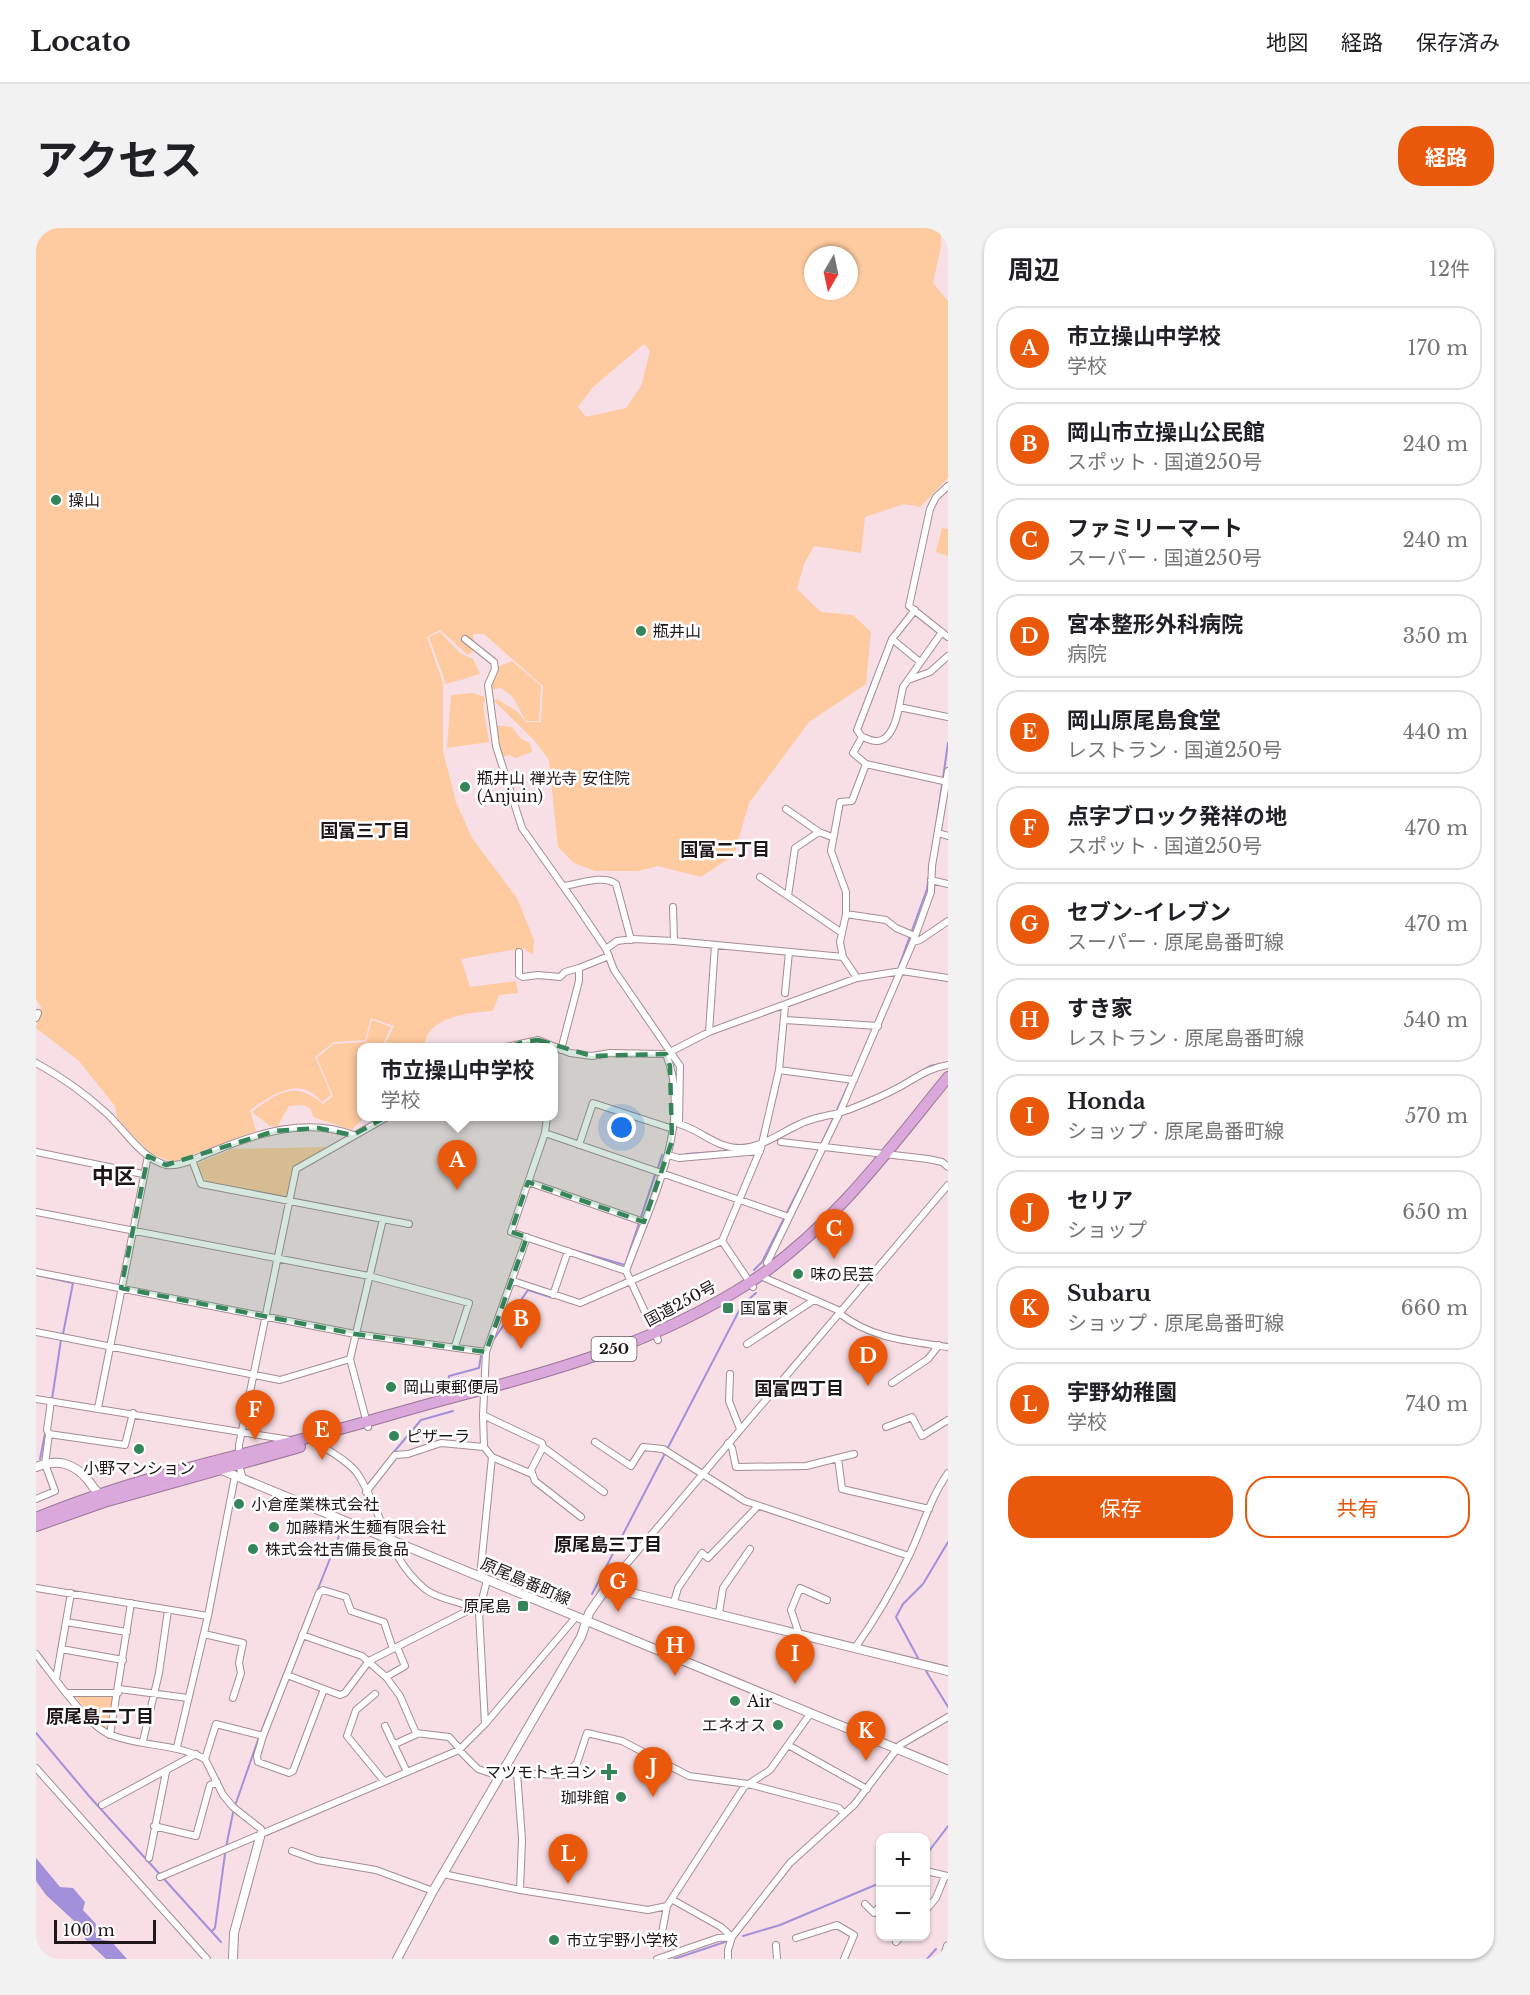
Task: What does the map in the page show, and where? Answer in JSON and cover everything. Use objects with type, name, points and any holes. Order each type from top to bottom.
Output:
[{"type":"highway","name":"国道250号","points":[[751,1285],[819,1235],[862,1192],[948,1077]]},
{"type":"highway","name":"国道250号","points":[[889,1155],[948,1088]]},
{"type":"highway","name":"国道250号","points":[[36,1518],[100,1494],[192,1466],[239,1469],[294,1441],[600,1362],[657,1337],[765,1278],[772,1269]]},
{"type":"highway","name":"国道250号","points":[[36,1526],[104,1502],[219,1469],[239,1469],[367,1424]]},
{"type":"street","points":[[948,486],[936,497],[930,509],[909,606],[948,637]]},
{"type":"street","points":[[915,610],[892,639],[857,729],[862,737],[878,741],[883,739],[896,722],[903,687],[942,632]]},
{"type":"street","points":[[465,639],[494,662],[495,669],[488,685],[488,696],[496,746],[522,828],[606,948],[615,970],[669,1053],[680,1066],[679,1124],[697,1129],[709,1140],[731,1147],[761,1146]]},
{"type":"street","points":[[892,639],[920,662]]},
{"type":"street","points":[[907,681],[930,672],[948,656]]},
{"type":"street","points":[[899,707],[948,717]]},
{"type":"street","points":[[862,737],[853,753],[866,764],[944,781]]},
{"type":"street","points":[[856,978],[843,957],[842,933],[846,914],[846,892],[831,851],[840,802],[852,801],[866,764]]},
{"type":"street","points":[[772,1269],[766,1263],[852,1080],[931,892],[944,781],[948,771]]},
{"type":"street","points":[[786,809],[819,832],[832,837]]},
{"type":"street","points":[[788,896],[795,848],[819,832]]},
{"type":"street","points":[[938,833],[948,836]]},
{"type":"street","points":[[760,877],[842,933]]},
{"type":"street","points":[[564,886],[603,879],[613,881],[622,903],[631,940]]},
{"type":"street","points":[[931,880],[948,884]]},
{"type":"street","points":[[673,907],[674,941]]},
{"type":"street","points":[[846,914],[886,920],[896,928],[920,940],[948,921]]},
{"type":"street","points":[[606,948],[617,941],[674,941],[843,957]]},
{"type":"street","points":[[710,1032],[715,945]]},
{"type":"street","points":[[519,952],[519,975],[523,977],[538,975],[561,977],[565,972],[609,956]]},
{"type":"street","points":[[785,993],[789,952]]},
{"type":"street","points":[[558,1044],[579,981],[579,968]]},
{"type":"street","points":[[558,1050],[592,1056],[610,1053],[669,1053],[710,1032],[856,978],[899,971],[948,978]]},
{"type":"street","points":[[513,1281],[580,1303],[722,1241],[761,1146],[779,1070],[785,1006]]},
{"type":"street","points":[[785,1020],[876,1026]]},
{"type":"street","points":[[522,1043],[538,1040],[543,1043]]},
{"type":"street","points":[[657,1337],[627,1271],[641,1221],[668,1155],[673,1130],[675,1092],[669,1053]]},
{"type":"street","points":[[36,1064],[58,1075],[104,1111],[148,1156],[166,1166],[192,1160],[252,1136],[275,1131],[318,1128],[353,1135]]},
{"type":"street","points":[[668,1155],[679,1158],[761,1146],[816,1117],[837,1112],[894,1090],[931,1068],[948,1065]]},
{"type":"street","points":[[779,1070],[852,1080]]},
{"type":"street","points":[[579,1144],[592,1103],[673,1130]]},
{"type":"street","points":[[177,1747],[239,1469],[243,1432],[265,1316],[296,1169],[380,1121]]},
{"type":"street","points":[[546,1121],[545,1133],[511,1232],[627,1271]]},
{"type":"street","points":[[545,1133],[787,1216]]},
{"type":"street","points":[[781,1142],[928,1159],[942,1162],[948,1167]]},
{"type":"street","points":[[36,1152],[143,1174]]},
{"type":"street","points":[[98,1408],[148,1156]]},
{"type":"street","points":[[192,1160],[201,1184],[288,1203],[409,1224]]},
{"type":"street","points":[[528,1182],[641,1221]]},
{"type":"street","points":[[397,1959],[433,1891],[607,1587],[701,1473],[948,1185]]},
{"type":"street","points":[[36,1212],[369,1276],[469,1303],[455,1346]]},
{"type":"street","points":[[367,1424],[350,1359],[383,1219]]},
{"type":"street","points":[[527,1238],[486,1352],[483,1415],[484,1447],[492,1456],[532,1474]]},
{"type":"street","points":[[722,1241],[751,1285]]},
{"type":"street","points":[[553,1295],[568,1251]]},
{"type":"street","points":[[36,1272],[355,1334],[486,1352]]},
{"type":"street","points":[[765,1278],[840,1312],[871,1333],[948,1347]]},
{"type":"street","points":[[747,1344],[814,1300]]},
{"type":"street","points":[[36,1332],[280,1380],[350,1359]]},
{"type":"street","points":[[892,1383],[921,1364],[939,1345]]},
{"type":"street","points":[[730,1374],[729,1401],[740,1429]]},
{"type":"street","points":[[36,1399],[313,1443],[356,1472],[388,1539],[398,1556],[424,1588],[438,1597],[472,1608]]},
{"type":"street","points":[[36,1499],[56,1491],[40,1466],[49,1434],[47,1430],[51,1401]]},
{"type":"street","points":[[49,1434],[125,1445],[133,1413]]},
{"type":"street","points":[[483,1415],[542,1443],[543,1447],[604,1492]]},
{"type":"street","points":[[886,1426],[912,1417],[922,1436],[948,1420]]},
{"type":"street","points":[[595,1442],[631,1466],[643,1447],[666,1451],[758,1506],[909,1556]]},
{"type":"street","points":[[365,1490],[395,1455],[408,1454],[441,1443],[484,1447]]},
{"type":"street","points":[[728,1443],[732,1448],[736,1467],[806,1466],[854,1454]]},
{"type":"street","points":[[543,1447],[531,1470],[535,1481],[581,1517]]},
{"type":"street","points":[[485,1724],[479,1612],[484,1579],[492,1456]]},
{"type":"street","points":[[838,1458],[842,1489],[929,1509]]},
{"type":"street","points":[[40,1466],[66,1463],[78,1468],[100,1494]]},
{"type":"street","points":[[192,1466],[219,1469]]},
{"type":"street","name":"原尾島番町線","points":[[239,1469],[388,1539],[948,1770]]},
{"type":"street","points":[[855,1648],[880,1614],[909,1556],[938,1486],[948,1473]]},
{"type":"street","points":[[674,1602],[678,1588],[702,1552],[708,1558],[758,1506]]},
{"type":"street","points":[[719,1613],[723,1588],[750,1549]]},
{"type":"street","points":[[607,1587],[948,1671]]},
{"type":"street","points":[[36,1588],[208,1616]]},
{"type":"street","points":[[799,1634],[791,1610],[800,1588],[827,1600]]},
{"type":"street","points":[[324,1689],[293,1771],[289,1773],[258,1762],[257,1756],[263,1736],[318,1593],[323,1590],[349,1599],[351,1611],[384,1622],[405,1666],[386,1677]]},
{"type":"street","points":[[56,1679],[70,1593]]},
{"type":"street","points":[[287,1675],[340,1695],[345,1693],[369,1661],[481,1602]]},
{"type":"street","points":[[110,1735],[131,1603]]},
{"type":"street","points":[[142,1741],[154,1693],[168,1610]]},
{"type":"street","points":[[162,1877],[260,1837],[459,1749],[485,1724],[576,1617]]},
{"type":"street","points":[[66,1622],[127,1632]]},
{"type":"street","points":[[204,1634],[243,1643],[239,1663],[241,1673],[233,1698]]},
{"type":"street","points":[[302,1635],[369,1661],[386,1677],[400,1696],[417,1734]]},
{"type":"street","points":[[61,1649],[123,1660]]},
{"type":"street","points":[[36,1654],[99,1729],[110,1735],[177,1747],[205,1759],[233,1807],[261,1829],[234,1933],[233,1959]]},
{"type":"street","points":[[68,1693],[118,1691],[188,1698]]},
{"type":"street","points":[[375,1694],[356,1710],[347,1736],[384,1781]]},
{"type":"street","points":[[660,1943],[668,1906],[722,1820],[748,1784],[770,1770],[810,1714]]},
{"type":"street","points":[[728,1959],[732,1937],[790,1863],[844,1814],[867,1789],[903,1742],[948,1717]]},
{"type":"street","points":[[205,1759],[216,1724],[263,1736]]},
{"type":"street","points":[[385,1726],[407,1772]]},
{"type":"street","points":[[395,1744],[417,1734],[449,1737],[478,1769],[500,1774],[565,1775],[577,1763],[587,1733],[622,1741],[689,1776],[748,1784],[839,1808],[844,1814]]},
{"type":"street","points":[[788,1745],[867,1789]]},
{"type":"street","points":[[102,1805],[196,1754]]},
{"type":"street","points":[[36,1768],[207,1959]]},
{"type":"street","points":[[149,1858],[166,1772]]},
{"type":"street","points":[[517,1773],[522,1839],[520,1890]]},
{"type":"street","points":[[154,1826],[196,1836],[210,1785],[217,1782]]},
{"type":"street","points":[[292,1851],[317,1860],[376,1870],[433,1891]]},
{"type":"street","points":[[930,1872],[947,1876],[930,1905]]},
{"type":"street","points":[[443,1874],[520,1890],[648,1910],[668,1906]]},
{"type":"street","points":[[673,1900],[721,1927],[732,1937]]},
{"type":"street","points":[[865,1904],[874,1912],[876,1910]]},
{"type":"street","points":[[796,1938],[837,1925],[854,1935],[844,1959]]},
{"type":"street","points":[[657,1959],[718,1938],[732,1937]]},
{"type":"street","points":[[776,1945],[777,1959]]},
{"type":"street","points":[[944,1959],[948,1946]]},
{"type":"highlighted area","points":[[538,1040],[592,1056],[666,1054],[670,1066],[672,1141],[644,1222],[528,1182],[511,1232],[527,1237],[486,1352],[355,1334],[121,1288],[148,1156],[166,1165],[275,1131],[318,1128],[353,1135],[412,1103],[454,1066],[523,1042]]},
{"type":"shaded area","points":[[36,228],[941,228],[941,246],[933,283],[948,301],[948,478],[920,507],[904,504],[865,517],[861,553],[814,546],[804,564],[797,589],[821,612],[853,615],[871,632],[866,684],[809,722],[749,803],[734,855],[701,877],[658,866],[638,871],[595,871],[574,863],[558,847],[549,760],[535,741],[494,701],[497,699],[518,712],[526,722],[541,722],[543,686],[484,634],[473,634],[474,650],[468,655],[440,630],[427,637],[443,683],[443,751],[456,802],[472,838],[517,898],[534,940],[533,955],[523,948],[461,959],[470,987],[516,981],[518,993],[499,995],[493,1011],[469,1013],[444,1021],[430,1032],[425,1043],[386,1043],[394,1026],[371,1018],[365,1040],[334,1042],[315,1057],[331,1095],[322,1102],[305,1089],[295,1088],[277,1093],[250,1110],[256,1131],[173,1162],[151,1154],[117,1117],[115,1106],[79,1061],[36,1028],[41,1007],[36,999]],"holes":[[[644,344],[650,351],[641,386],[626,408],[586,417],[578,407],[593,387]]]},
{"type":"shaded area","points":[[942,528],[948,529],[948,556],[936,552]]},
{"type":"shaded area","points":[[440,632],[460,653],[473,659],[480,674],[446,684],[429,637]]},
{"type":"shaded area","points":[[512,661],[541,686],[539,721],[526,721],[512,696],[501,688],[490,690],[498,667]]},
{"type":"shaded area","points":[[472,693],[485,697],[483,706],[489,742],[447,748],[451,695]]},
{"type":"shaded area","points":[[495,725],[512,727],[521,739],[530,743],[532,752],[515,758],[510,755],[501,757]]},
{"type":"shaded area","points":[[372,1020],[391,1027],[384,1043],[357,1043],[357,1121],[360,1121],[352,1130],[313,1117],[311,1109],[304,1105],[289,1106],[277,1127],[270,1126],[252,1112],[279,1094],[295,1091],[304,1092],[323,1104],[333,1096],[317,1058],[334,1044],[366,1042]]},
{"type":"shaded area","points":[[329,1147],[291,1171],[288,1194],[284,1197],[206,1182],[198,1165],[198,1163],[232,1149]]},
{"type":"shaded area","points":[[78,1695],[114,1698],[108,1731],[76,1698]]},
{"type":"shaded area","points":[[36,1858],[60,1887],[73,1888],[85,1902],[83,1910],[96,1924],[95,1932],[102,1940],[111,1941],[127,1959],[106,1959],[85,1939],[84,1930],[46,1895],[36,1881]]},
{"type":"waterway","points":[[898,969],[927,889],[948,743]]},
{"type":"waterway","points":[[915,1075],[930,1066],[940,1064]]},
{"type":"waterway","points":[[836,1112],[856,1068]]},
{"type":"waterway","points":[[821,1144],[834,1117]]},
{"type":"waterway","points":[[686,1154],[731,1151]]},
{"type":"waterway","points":[[658,1168],[662,1155]]},
{"type":"waterway","points":[[754,1270],[762,1262],[812,1163]]},
{"type":"waterway","points":[[566,1248],[625,1265],[655,1175]]},
{"type":"waterway","points":[[36,1275],[73,1283],[63,1334]]},
{"type":"waterway","points":[[494,1339],[528,1290],[550,1297]]},
{"type":"waterway","points":[[592,1594],[742,1305],[756,1293]]},
{"type":"waterway","points":[[52,1399],[61,1340]]},
{"type":"waterway","points":[[447,1391],[449,1376],[479,1368],[481,1356]]},
{"type":"waterway","points":[[393,1453],[421,1420],[453,1411]]},
{"type":"waterway","points":[[40,1459],[45,1434]]},
{"type":"waterway","points":[[367,1486],[384,1465]]},
{"type":"waterway","points":[[261,1732],[341,1531]]},
{"type":"waterway","points":[[918,1658],[896,1617],[903,1604],[923,1584],[948,1542]]},
{"type":"waterway","points":[[926,1671],[948,1707]]},
{"type":"waterway","points":[[36,1733],[89,1796],[221,1942]]},
{"type":"waterway","points":[[236,1803],[258,1740]]},
{"type":"waterway","points":[[226,1847],[233,1813]]},
{"type":"waterway","points":[[930,1850],[948,1826]]},
{"type":"waterway","points":[[212,1931],[215,1928],[225,1854]]},
{"type":"waterway","points":[[743,1936],[780,1925],[876,1885]]},
{"type":"waterway","points":[[674,1959],[725,1942]]},
{"type":"waterway","points":[[927,1959],[936,1949]]},
{"type":"place","name":"操山","points":[[56,500]]},
{"type":"place","name":"瓶井山","points":[[641,631]]},
{"type":"place","name":"瓶井山 禅光寺 安住院 (Anjuin)","points":[[465,787]]},
{"type":"place","name":"市立操山中学校","points":[[457,1190]]},
{"type":"place","name":"ファミリーマート","points":[[834,1259]]},
{"type":"place","name":"味の民芸","points":[[798,1274]]},
{"type":"place","name":"国富東","points":[[728,1308]]},
{"type":"place","name":"岡山市立操山公民館","points":[[521,1349]]},
{"type":"place","name":"宮本整形外科病院","points":[[868,1386]]},
{"type":"place","name":"岡山東郵便局","points":[[391,1387]]},
{"type":"place","name":"ピザーラ","points":[[394,1436]]},
{"type":"place","name":"点字ブロック発祥の地","points":[[255,1440]]},
{"type":"place","name":"小野マンション","points":[[139,1449]]},
{"type":"place","name":"岡山原尾島食堂","points":[[322,1460]]},
{"type":"place","name":"小倉産業株式会社","points":[[239,1504]]},
{"type":"place","name":"加藤精米生麺有限会社","points":[[274,1527]]},
{"type":"place","name":"株式会社吉備長食品","points":[[253,1549]]},
{"type":"place","name":"原尾島","points":[[523,1606]]},
{"type":"place","name":"セブン-イレブン","points":[[618,1612]]},
{"type":"place","name":"すき家","points":[[675,1676]]},
{"type":"place","name":"Honda","points":[[795,1684]]},
{"type":"place","name":"Air","points":[[735,1701]]},
{"type":"place","name":"エネオス","points":[[778,1725]]},
{"type":"place","name":"Subaru","points":[[866,1761]]},
{"type":"place","name":"マツモトキヨシ","points":[[609,1772]]},
{"type":"place","name":"珈琲館","points":[[621,1797]]},
{"type":"place","name":"セリア","points":[[653,1797]]},
{"type":"place","name":"宇野幼稚園","points":[[568,1884]]},
{"type":"place","name":"市立宇野小学校","points":[[554,1940]]},
{"type":"district","name":"国富三丁目","points":[[365,831]]},
{"type":"district","name":"国富二丁目","points":[[725,850]]},
{"type":"district","name":"中区","points":[[114,1176]]},
{"type":"district","name":"国富四丁目","points":[[799,1389]]},
{"type":"district","name":"原尾島三丁目","points":[[608,1545]]},
{"type":"district","name":"原尾島二丁目","points":[[100,1717]]}]
